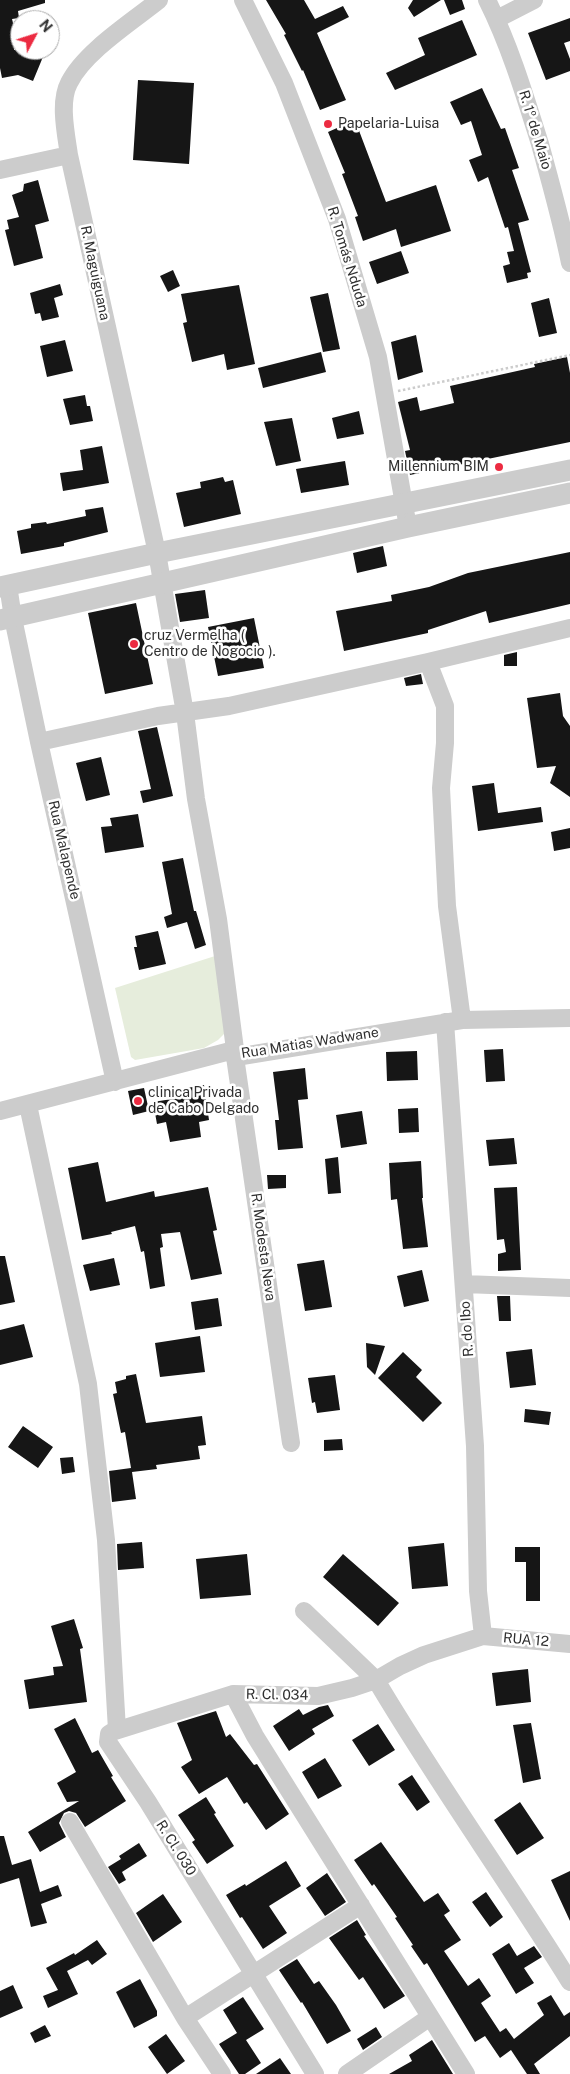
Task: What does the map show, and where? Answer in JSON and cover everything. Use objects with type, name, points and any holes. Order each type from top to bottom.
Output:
[{"type":"street","name":"R. Maguiguana","points":[[159,0],[90,56],[68,83],[64,113],[69,155],[157,553],[185,713]]},
{"type":"street","name":"R. Tomás Nduda","points":[[243,0],[284,83],[336,219],[378,357],[408,527]]},
{"type":"street","name":"R. 1º de Maio","points":[[487,0],[497,19],[528,104],[562,221],[570,263]]},
{"type":"street","points":[[497,19],[534,0]]},
{"type":"street","points":[[0,170],[69,155]]},
{"type":"street","points":[[4,586],[157,553],[570,470]]},
{"type":"street","points":[[6,619],[408,527],[570,493]]},
{"type":"street","name":"Rua Malapende","points":[[4,586],[6,619],[39,742],[115,1082]]},
{"type":"street","points":[[39,742],[158,716],[229,706],[570,628]]},
{"type":"street","points":[[428,662],[445,706],[445,743],[441,788],[447,906],[462,1020]]},
{"type":"street","name":"R. Modesta Neva","points":[[185,713],[196,799],[218,920],[235,1054],[291,1443]]},
{"type":"street","name":"Rua Matias Wadwane","points":[[0,1111],[235,1054],[462,1020],[570,1018]]},
{"type":"street","name":"R. do Ibo","points":[[444,1022],[475,1446],[478,1591],[483,1636]]},
{"type":"street","points":[[28,1105],[88,1384],[106,1540],[117,1730],[233,1694]]},
{"type":"street","points":[[464,1284],[570,1288]]},
{"type":"street","points":[[304,1612],[376,1680],[417,1749],[540,1932],[570,1982]]},
{"type":"street","name":"RUA 12","points":[[483,1636],[570,1644]]},
{"type":"street","name":"R. Cl. 034","points":[[466,2074],[255,1736],[233,1694],[318,1696],[376,1680],[424,1655],[483,1636]]},
{"type":"street","name":"R. Cl. 030","points":[[117,1730],[109,1734],[108,1738],[112,1749],[148,1802],[315,2074]]},
{"type":"street","points":[[70,1822],[185,2018],[222,2074]]},
{"type":"street","points":[[185,2018],[361,1905]]},
{"type":"street","points":[[347,2074],[430,2017]]},
{"type":"path","points":[[385,394],[570,355]]},
{"type":"green space","points":[[215,956],[229,1029],[218,1040],[204,1048],[135,1060],[131,1057],[115,988]]},
{"type":"building","points":[[0,0],[45,0],[45,3],[21,10],[10,10],[10,60],[42,60],[33,81],[18,75],[2,78],[0,68]]},
{"type":"building","points":[[266,0],[304,0],[315,19],[343,6],[349,17],[317,33],[346,100],[320,110],[303,70],[284,35],[286,34]]},
{"type":"building","points":[[413,0],[441,0],[414,17],[408,8]]},
{"type":"building","points":[[444,0],[462,0],[465,9],[450,15]]},
{"type":"building","points":[[570,18],[570,41],[564,43],[570,59],[570,71],[546,80],[528,33]]},
{"type":"building","points":[[462,20],[477,55],[395,90],[386,73],[425,55],[418,38]]},
{"type":"building","points":[[138,80],[194,83],[189,164],[133,160]]},
{"type":"building","points":[[482,88],[501,129],[505,128],[519,168],[512,170],[529,220],[518,223],[531,272],[527,273],[528,278],[507,283],[503,266],[510,264],[507,252],[514,251],[508,227],[505,228],[488,177],[478,182],[469,160],[482,155],[471,121],[461,125],[450,102]]},
{"type":"building","points":[[355,120],[386,202],[436,185],[451,231],[401,247],[396,229],[363,241],[355,217],[358,216],[342,174],[345,173],[328,132]]},
{"type":"building","points":[[38,180],[49,221],[35,225],[43,258],[14,266],[5,230],[9,229],[7,220],[19,217],[12,195],[23,191],[24,184]]},
{"type":"building","points":[[401,251],[409,273],[377,284],[369,262]]},
{"type":"building","points":[[173,270],[180,286],[168,292],[160,276]]},
{"type":"building","points":[[60,284],[63,295],[54,298],[59,317],[42,321],[40,313],[35,314],[30,293]]},
{"type":"building","points":[[239,285],[255,364],[227,370],[224,354],[192,362],[183,323],[187,322],[181,294]]},
{"type":"building","points":[[328,293],[340,349],[323,352],[310,297]]},
{"type":"building","points":[[549,298],[557,333],[539,337],[531,303]]},
{"type":"building","points":[[416,335],[423,372],[398,380],[391,342]]},
{"type":"building","points":[[65,340],[73,371],[47,377],[40,346]]},
{"type":"building","points":[[321,352],[326,372],[263,388],[258,368]]},
{"type":"building","points":[[567,357],[570,373],[570,442],[410,475],[405,451],[410,450],[398,402],[417,397],[420,411],[454,403],[450,386],[535,367],[534,364]]},
{"type":"building","points":[[85,395],[87,406],[90,406],[93,421],[70,425],[63,399]]},
{"type":"building","points":[[359,411],[364,434],[337,439],[332,418]]},
{"type":"building","points":[[292,418],[301,461],[276,466],[264,422]]},
{"type":"building","points":[[102,446],[109,483],[63,491],[60,473],[83,470],[80,450]]},
{"type":"building","points":[[345,461],[349,485],[301,493],[296,469]]},
{"type":"building","points":[[223,477],[225,482],[233,480],[241,514],[184,527],[176,493],[201,488],[200,482]]},
{"type":"building","points":[[103,507],[108,532],[64,543],[64,546],[21,554],[17,531],[31,528],[31,524],[46,522],[47,524],[86,516],[85,510]]},
{"type":"building","points":[[383,546],[387,566],[357,573],[353,553]]},
{"type":"building","points":[[570,552],[570,604],[489,623],[486,611],[428,630],[428,633],[344,651],[336,611],[392,601],[391,595],[429,587],[468,573]]},
{"type":"building","points":[[205,590],[209,618],[180,622],[175,594]]},
{"type":"building","name":"cruz Vermelha ( Centro de Nogocio ).","points":[[136,603],[153,684],[105,694],[88,613]]},
{"type":"building","points":[[254,618],[264,668],[218,676],[208,627]]},
{"type":"building","points":[[517,652],[517,666],[504,666],[504,655]]},
{"type":"building","points":[[421,674],[423,684],[406,686],[404,678]]},
{"type":"building","points":[[560,693],[563,716],[570,726],[570,797],[550,783],[556,766],[537,768],[527,698]]},
{"type":"building","points":[[157,727],[173,796],[143,803],[140,791],[151,789],[138,731]]},
{"type":"building","points":[[101,757],[110,795],[86,801],[76,763]]},
{"type":"building","points":[[494,783],[498,813],[541,807],[543,822],[478,831],[472,786]]},
{"type":"building","points":[[138,814],[144,847],[105,853],[101,827],[112,826],[110,818]]},
{"type":"building","points":[[570,828],[570,848],[554,851],[551,832]]},
{"type":"building","points":[[183,858],[194,911],[196,911],[206,945],[195,949],[187,922],[167,928],[164,917],[172,914],[162,862]]},
{"type":"building","points":[[158,931],[166,964],[139,970],[134,947],[137,947],[135,936]]},
{"type":"building","points":[[503,1049],[505,1081],[486,1082],[484,1050]]},
{"type":"building","points":[[417,1051],[418,1080],[387,1081],[386,1052]]},
{"type":"building","points":[[305,1068],[308,1099],[298,1100],[303,1148],[278,1150],[275,1120],[279,1120],[273,1072]]},
{"type":"building","points":[[204,1085],[209,1120],[199,1122],[201,1137],[170,1142],[166,1122],[157,1124],[153,1102],[172,1099],[170,1091]]},
{"type":"building","name":"clinica Privada de Cabo Delgado","points":[[144,1088],[149,1111],[133,1115],[128,1091]]},
{"type":"building","points":[[418,1108],[419,1132],[399,1133],[398,1109]]},
{"type":"building","points":[[362,1111],[367,1144],[341,1148],[336,1115]]},
{"type":"building","points":[[514,1138],[517,1164],[489,1166],[486,1140]]},
{"type":"building","points":[[338,1157],[341,1193],[328,1194],[325,1159]]},
{"type":"building","points":[[421,1161],[422,1198],[428,1247],[403,1249],[397,1199],[391,1200],[389,1163]]},
{"type":"building","points":[[98,1162],[106,1202],[154,1191],[155,1197],[208,1187],[217,1230],[213,1231],[222,1274],[191,1280],[180,1232],[161,1234],[163,1247],[160,1248],[165,1286],[150,1289],[144,1251],[141,1252],[135,1226],[111,1232],[112,1234],[82,1240],[68,1168]]},
{"type":"building","points":[[267,1175],[286,1175],[286,1188],[268,1189]]},
{"type":"building","points":[[517,1187],[521,1270],[498,1271],[498,1254],[506,1252],[504,1239],[497,1240],[494,1188]]},
{"type":"building","points":[[0,1256],[5,1256],[15,1302],[0,1305]]},
{"type":"building","points":[[114,1258],[120,1285],[90,1291],[83,1265]]},
{"type":"building","points":[[324,1260],[332,1307],[305,1311],[297,1264]]},
{"type":"building","points":[[422,1270],[429,1301],[404,1307],[397,1276]]},
{"type":"building","points":[[497,1296],[510,1296],[511,1321],[499,1321]]},
{"type":"building","points":[[218,1298],[222,1326],[195,1330],[191,1302]]},
{"type":"building","points":[[24,1324],[33,1357],[0,1365],[0,1330]]},
{"type":"building","points":[[200,1336],[205,1372],[160,1377],[155,1343]]},
{"type":"building","points":[[366,1343],[385,1346],[375,1375],[367,1367]]},
{"type":"building","points":[[532,1349],[536,1385],[510,1388],[506,1352]]},
{"type":"building","points":[[403,1352],[422,1370],[416,1377],[442,1403],[423,1422],[378,1378]]},
{"type":"building","points":[[136,1374],[146,1423],[202,1416],[206,1445],[198,1446],[200,1459],[156,1465],[157,1469],[132,1472],[136,1499],[112,1502],[109,1471],[131,1468],[125,1432],[121,1433],[113,1394],[117,1393],[115,1382],[126,1379],[126,1376]]},
{"type":"building","points":[[335,1375],[340,1410],[317,1413],[315,1402],[312,1403],[308,1378]]},
{"type":"building","points":[[525,1409],[551,1412],[549,1425],[524,1422]]},
{"type":"building","points":[[23,1426],[53,1447],[38,1468],[8,1447]]},
{"type":"building","points":[[342,1439],[343,1450],[324,1451],[324,1440]]},
{"type":"building","points":[[73,1457],[75,1472],[62,1474],[60,1458]]},
{"type":"building","points":[[142,1542],[144,1568],[118,1570],[117,1544]]},
{"type":"building","points":[[444,1543],[448,1586],[412,1589],[408,1547]]},
{"type":"building","points":[[515,1547],[540,1547],[540,1601],[526,1601],[526,1562],[515,1562]]},
{"type":"building","points":[[247,1554],[251,1595],[200,1599],[196,1559]]},
{"type":"building","points":[[343,1554],[399,1603],[378,1626],[323,1577]]},
{"type":"building","points":[[74,1619],[83,1648],[80,1649],[87,1702],[29,1709],[24,1680],[54,1675],[53,1667],[63,1666],[51,1626]]},
{"type":"building","points":[[528,1669],[531,1702],[496,1706],[492,1673]]},
{"type":"building","points":[[328,1705],[334,1716],[312,1729],[315,1734],[289,1751],[273,1726],[299,1709],[303,1715]]},
{"type":"building","points":[[216,1711],[226,1737],[230,1734],[254,1765],[257,1764],[289,1814],[266,1830],[247,1802],[244,1804],[227,1777],[199,1794],[181,1767],[192,1760],[177,1723]]},
{"type":"building","points":[[75,1718],[92,1753],[98,1750],[113,1776],[111,1777],[126,1801],[85,1827],[76,1813],[69,1811],[64,1813],[59,1823],[66,1837],[40,1852],[28,1832],[79,1801],[67,1802],[57,1783],[76,1772],[54,1729]]},
{"type":"building","points":[[531,1723],[541,1779],[523,1783],[513,1725]]},
{"type":"building","points":[[378,1724],[395,1750],[369,1766],[352,1740]]},
{"type":"building","points":[[325,1758],[342,1786],[318,1799],[302,1772]]},
{"type":"building","points":[[412,1775],[430,1802],[417,1811],[398,1784]]},
{"type":"building","points":[[206,1797],[234,1846],[207,1864],[192,1842],[195,1840],[178,1815]]},
{"type":"building","points":[[520,1802],[544,1838],[517,1855],[494,1820]]},
{"type":"building","points":[[0,1836],[4,1836],[12,1865],[31,1859],[40,1892],[58,1885],[62,1896],[41,1904],[47,1923],[31,1927],[19,1878],[0,1884]]},
{"type":"building","points":[[381,1842],[424,1902],[438,1893],[450,1911],[444,1915],[461,1940],[444,1951],[468,1986],[479,1978],[491,1996],[481,2003],[500,2032],[506,2028],[514,2039],[544,2015],[537,2003],[551,1995],[564,2016],[570,2012],[570,2036],[534,2064],[540,2074],[527,2074],[511,2050],[500,2058],[485,2036],[475,2042],[427,1963],[424,1965],[411,1946],[413,1945],[395,1918],[397,1917],[374,1884],[372,1886],[354,1860]]},
{"type":"building","points":[[139,1843],[147,1856],[122,1872],[126,1880],[119,1884],[108,1867],[121,1859],[119,1856]]},
{"type":"building","points":[[286,1861],[301,1886],[269,1906],[287,1933],[263,1949],[226,1895],[245,1884],[246,1886]]},
{"type":"building","points":[[570,1871],[570,1921],[551,1880]]},
{"type":"building","points":[[327,1873],[346,1902],[325,1916],[306,1888]]},
{"type":"building","points":[[486,1892],[503,1917],[490,1927],[472,1902]]},
{"type":"building","points":[[163,1894],[182,1922],[153,1942],[136,1913]]},
{"type":"building","points":[[357,1920],[366,1935],[364,1936],[405,1996],[384,2009],[363,1977],[359,1980],[329,1938]]},
{"type":"building","points":[[97,1940],[107,1954],[92,1965],[88,1960],[67,1971],[78,1994],[48,2008],[43,1996],[58,1990],[46,1968],[74,1953],[75,1955]]},
{"type":"building","points":[[509,1943],[517,1956],[534,1946],[542,1957],[524,1968],[534,1983],[516,1994],[492,1954]]},
{"type":"building","points":[[297,1959],[314,1984],[319,1981],[351,2031],[327,2044],[302,2002],[279,1970]]},
{"type":"building","points":[[140,1979],[157,2011],[157,2016],[134,2028],[116,1992]]},
{"type":"building","points":[[13,1985],[23,2008],[0,2018],[0,1991]]},
{"type":"building","points":[[243,1997],[264,2029],[246,2040],[261,2063],[245,2074],[239,2074],[219,2044],[237,2033],[223,2010]]},
{"type":"building","points":[[45,2025],[51,2036],[35,2043],[30,2033]]},
{"type":"building","points":[[376,2027],[382,2037],[363,2050],[357,2039]]},
{"type":"building","points":[[166,2034],[185,2061],[167,2074],[148,2047]]},
{"type":"building","points":[[432,2040],[453,2074],[389,2074],[412,2061],[409,2055]]},
{"type":"building","points":[[280,2058],[291,2074],[256,2074]]},
{"type":"place","name":"Papelaria-Luisa","points":[[328,124]]},
{"type":"place","name":"Millennium BIM","points":[[499,467]]},
{"type":"place","name":"cruz Vermelha ( Centro de Nogocio ).","points":[[134,644]]},
{"type":"place","name":"clinica Privada de Cabo Delgado","points":[[138,1101]]}]
